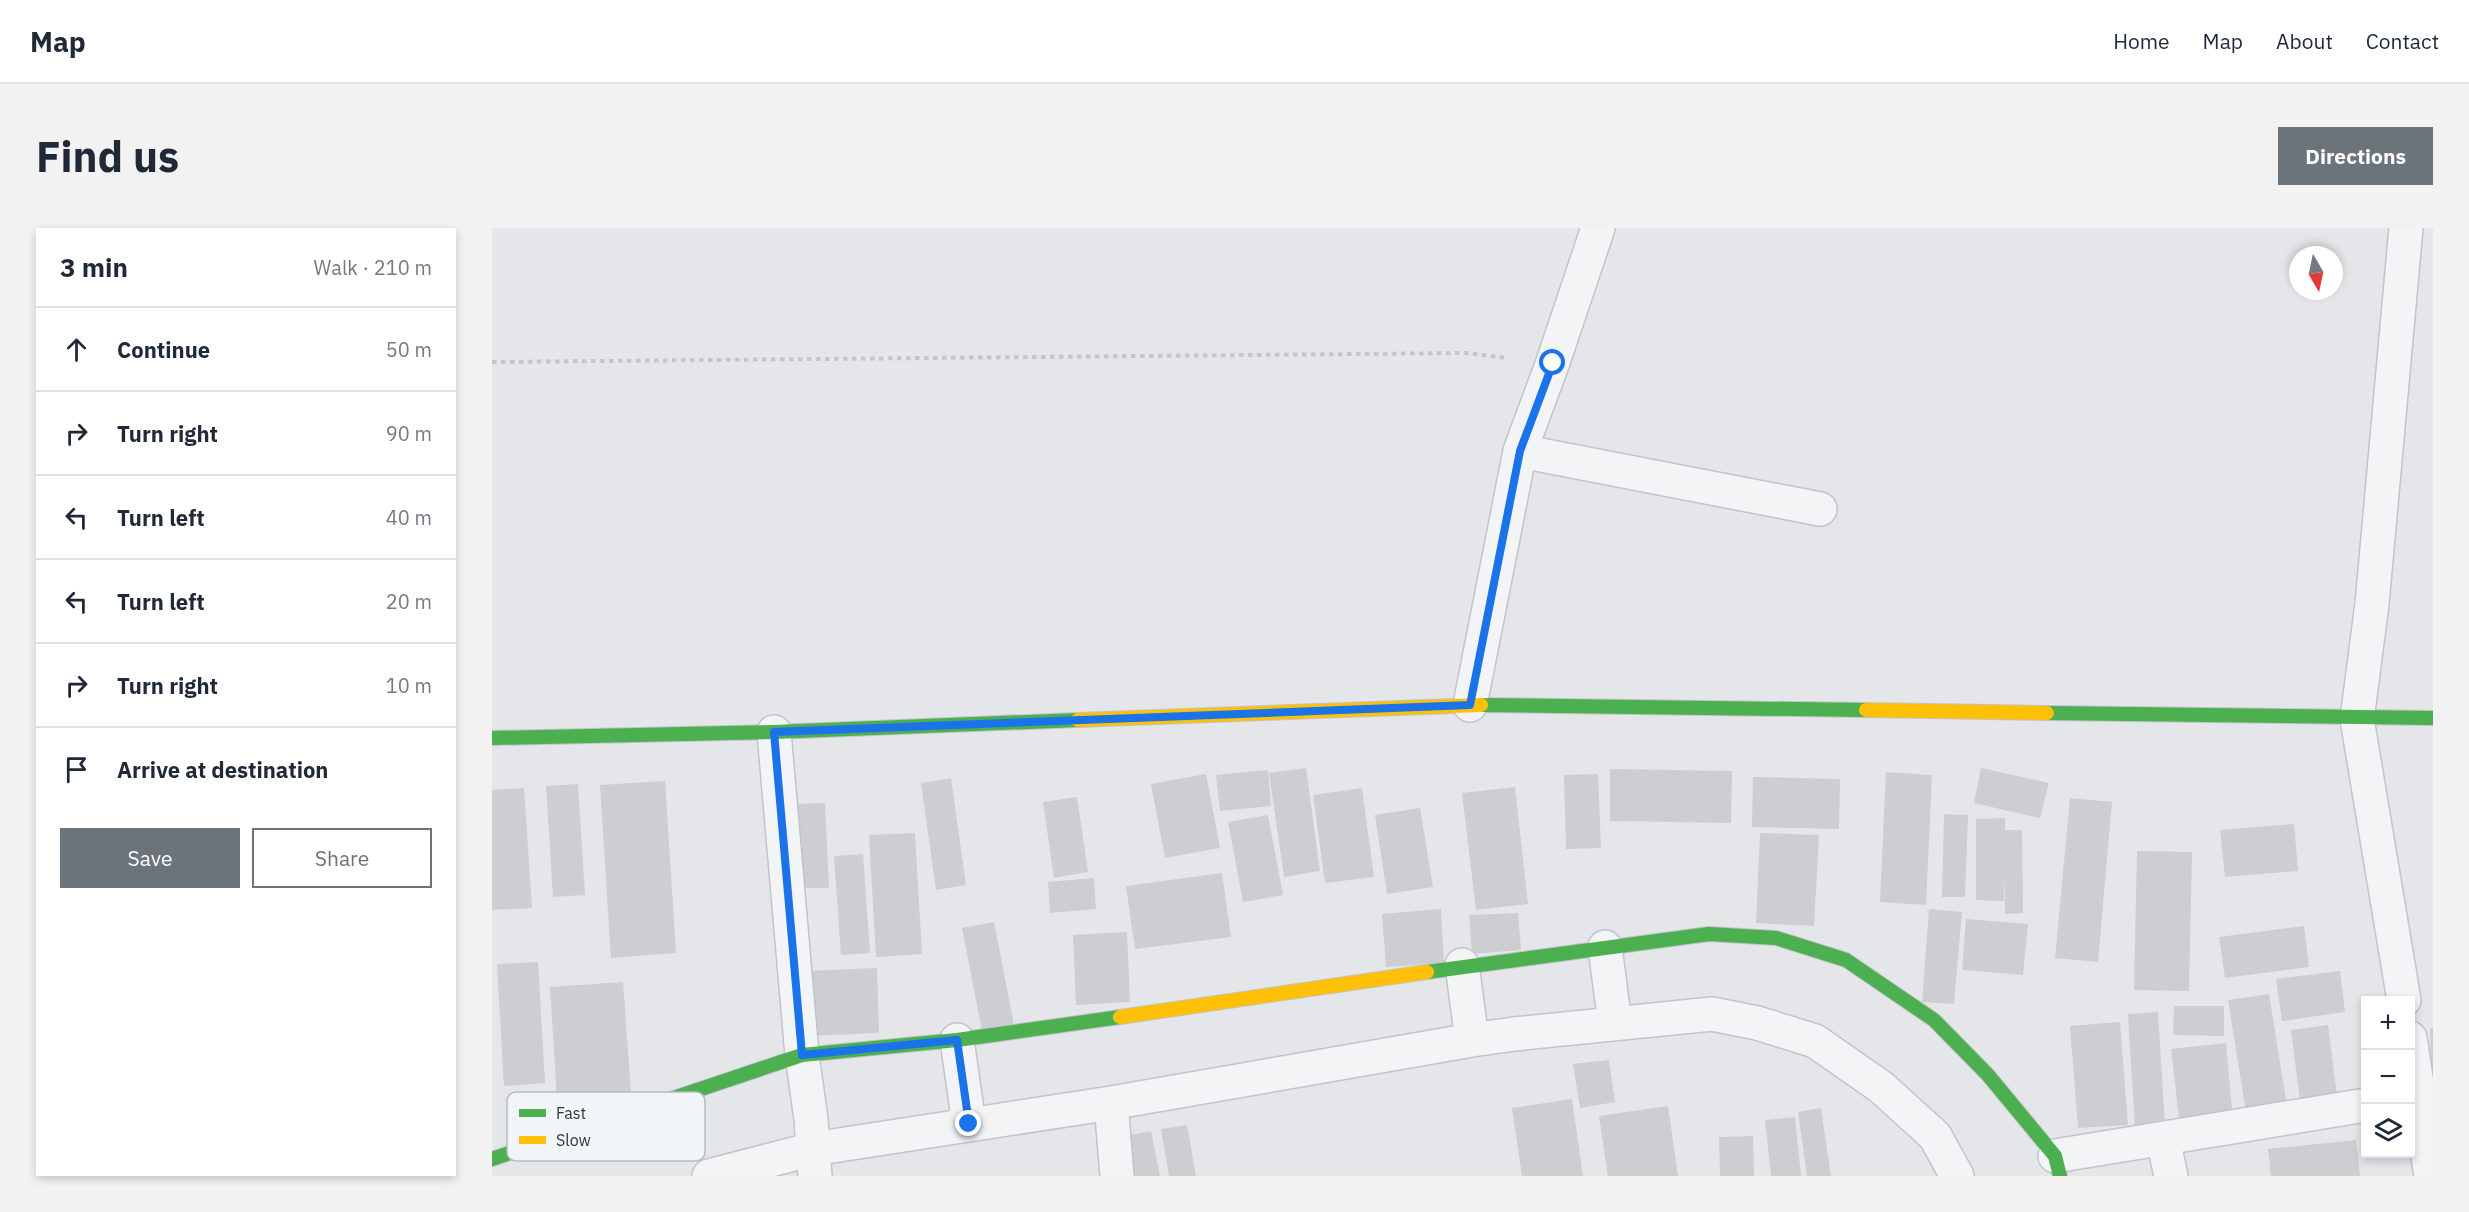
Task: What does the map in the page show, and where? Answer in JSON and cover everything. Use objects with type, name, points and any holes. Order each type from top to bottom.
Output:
[{"type":"street","points":[[1470,705],[1520,451],[1553,363],[1598,228]]},
{"type":"street","points":[[2403,996],[2357,719],[2372,604],[2406,228]]},
{"type":"street","points":[[1520,451],[1820,509]]},
{"type":"street","points":[[492,738],[774,732],[1470,705],[2357,719],[2433,718]]},
{"type":"street","points":[[774,732],[803,1065],[813,1148]]},
{"type":"street","points":[[705,1095],[803,1065],[959,1047],[1384,980],[1606,956],[1709,933],[1776,939],[1846,960],[1934,1020],[1988,1075],[2058,1166],[2163,1139],[2361,1107]]},
{"type":"street","points":[[1606,956],[1613,1014]]},
{"type":"street","points":[[1464,972],[1471,1034]]},
{"type":"street","points":[[709,1176],[813,1148],[968,1113],[1112,1103],[1471,1034],[1613,1014],[1712,1014],[1757,1023],[1815,1041],[1881,1087],[1935,1136],[1958,1176]]},
{"type":"street","points":[[959,1047],[968,1113]]},
{"type":"street","points":[[2412,1050],[2421,1096],[2431,1176]]},
{"type":"street","points":[[1112,1103],[1117,1176]]},
{"type":"street","points":[[2163,1139],[2171,1176]]},
{"type":"street","points":[[492,1159],[507,1154]]},
{"type":"path","points":[[492,362],[1466,352],[1491,355]]},
{"type":"building","points":[[1306,768],[1320,871],[1284,877],[1269,773]]},
{"type":"building","points":[[1981,768],[2049,783],[2040,818],[1974,803]]},
{"type":"building","points":[[1610,769],[1732,771],[1731,823],[1610,821]]},
{"type":"building","points":[[1268,770],[1271,806],[1220,811],[1216,775]]},
{"type":"building","points":[[1886,772],[1932,775],[1926,905],[1880,902]]},
{"type":"building","points":[[1206,774],[1220,848],[1165,858],[1151,784]]},
{"type":"building","points":[[1598,774],[1601,848],[1566,849],[1564,775]]},
{"type":"building","points":[[1753,777],[1840,779],[1839,829],[1752,827]]},
{"type":"building","points":[[951,778],[966,885],[936,890],[921,783]]},
{"type":"building","points":[[665,781],[676,953],[611,958],[600,785]]},
{"type":"building","points":[[578,784],[585,895],[553,897],[546,786]]},
{"type":"building","points":[[1515,787],[1528,904],[1476,910],[1462,793]]},
{"type":"building","points":[[524,788],[532,908],[492,910],[492,790]]},
{"type":"building","points":[[1362,788],[1374,877],[1325,883],[1313,795]]},
{"type":"building","points":[[1077,797],[1088,872],[1054,878],[1043,802]]},
{"type":"building","points":[[2070,798],[2112,802],[2098,962],[2055,958]]},
{"type":"building","points":[[825,803],[829,888],[799,888],[796,804]]},
{"type":"building","points":[[1420,808],[1433,887],[1387,894],[1375,815]]},
{"type":"building","points":[[1944,814],[1968,815],[1965,897],[1942,897]]},
{"type":"building","points":[[1268,815],[1283,895],[1243,902],[1228,822]]},
{"type":"building","points":[[2005,818],[2005,830],[2022,830],[2023,913],[2005,914],[2005,870],[2004,901],[1976,900],[1976,819]]},
{"type":"building","points":[[2294,824],[2298,871],[2225,877],[2220,830]]},
{"type":"building","points":[[915,833],[922,954],[876,957],[869,835]]},
{"type":"building","points":[[1760,833],[1819,835],[1814,926],[1756,923]]},
{"type":"building","points":[[2137,851],[2192,852],[2189,991],[2134,990]]},
{"type":"building","points":[[863,854],[870,953],[841,955],[834,856]]},
{"type":"building","points":[[1222,873],[1231,937],[1135,949],[1126,886]]},
{"type":"building","points":[[1094,878],[1096,909],[1050,913],[1048,882]]},
{"type":"building","points":[[1441,909],[1444,963],[1386,967],[1382,914]]},
{"type":"building","points":[[1929,909],[1962,912],[1954,1004],[1922,1002]]},
{"type":"building","points":[[1518,913],[1521,950],[1472,954],[1469,915]]},
{"type":"building","points":[[1966,919],[2028,924],[2023,975],[1962,970]]},
{"type":"building","points":[[994,922],[1014,1025],[982,1031],[962,928]]},
{"type":"building","points":[[2304,926],[2309,967],[2225,978],[2219,937]]},
{"type":"building","points":[[1127,932],[1130,1002],[1076,1005],[1073,935]]},
{"type":"building","points":[[538,962],[545,1083],[504,1086],[497,964]]},
{"type":"building","points":[[877,968],[879,1033],[808,1036],[806,971]]},
{"type":"building","points":[[2340,971],[2345,1012],[2282,1021],[2276,979]]},
{"type":"building","points":[[623,982],[631,1092],[557,1092],[550,987]]},
{"type":"building","points":[[2269,994],[2287,1106],[2246,1112],[2228,1000]]},
{"type":"building","points":[[2174,1006],[2224,1006],[2224,1036],[2173,1035]]},
{"type":"building","points":[[2158,1012],[2165,1126],[2135,1129],[2128,1014]]},
{"type":"building","points":[[2120,1022],[2128,1125],[2078,1128],[2070,1026]]},
{"type":"building","points":[[2328,1025],[2338,1103],[2301,1108],[2291,1030]]},
{"type":"building","points":[[2430,1028],[2433,1028],[2433,1073],[2431,1073]]},
{"type":"building","points":[[2226,1043],[2233,1121],[2180,1127],[2171,1049]]},
{"type":"building","points":[[1609,1060],[1615,1102],[1580,1108],[1573,1064]]},
{"type":"building","points":[[1572,1099],[1583,1176],[1522,1176],[1512,1108]]},
{"type":"building","points":[[1668,1106],[1678,1176],[1608,1176],[1599,1116]]},
{"type":"building","points":[[1821,1108],[1831,1176],[1807,1176],[1798,1112]]},
{"type":"building","points":[[1795,1117],[1801,1176],[1771,1176],[1765,1120]]},
{"type":"building","points":[[1187,1125],[1196,1176],[1169,1176],[1161,1129]]},
{"type":"building","points":[[1151,1131],[1160,1176],[1132,1176],[1125,1136]]},
{"type":"building","points":[[1753,1136],[1754,1176],[1720,1176],[1719,1137]]},
{"type":"building","points":[[2356,1140],[2360,1176],[2271,1176],[2268,1149]]},
{"type":"traffic: fast","points":[[1481,705],[1866,710]]},
{"type":"traffic: fast","points":[[2047,713],[2433,718]]},
{"type":"traffic: fast","points":[[492,738],[774,732],[1078,720]]},
{"type":"traffic: fast","points":[[1427,972],[1709,934],[1776,938],[1846,960],[1934,1020],[1988,1075],[2055,1156],[2060,1176]]},
{"type":"traffic: fast","points":[[692,1092],[802,1055],[957,1040],[1120,1017]]},
{"type":"traffic: fast","points":[[492,1159],[507,1154]]},
{"type":"traffic: slow","points":[[1078,720],[1481,705]]},
{"type":"traffic: slow","points":[[1866,710],[2047,713]]},
{"type":"traffic: slow","points":[[1120,1017],[1427,972]]},
{"type":"route","points":[[969,1124],[961,1054],[957,1040],[802,1055],[774,732],[1470,705],[1520,451],[1553,363]]}]
